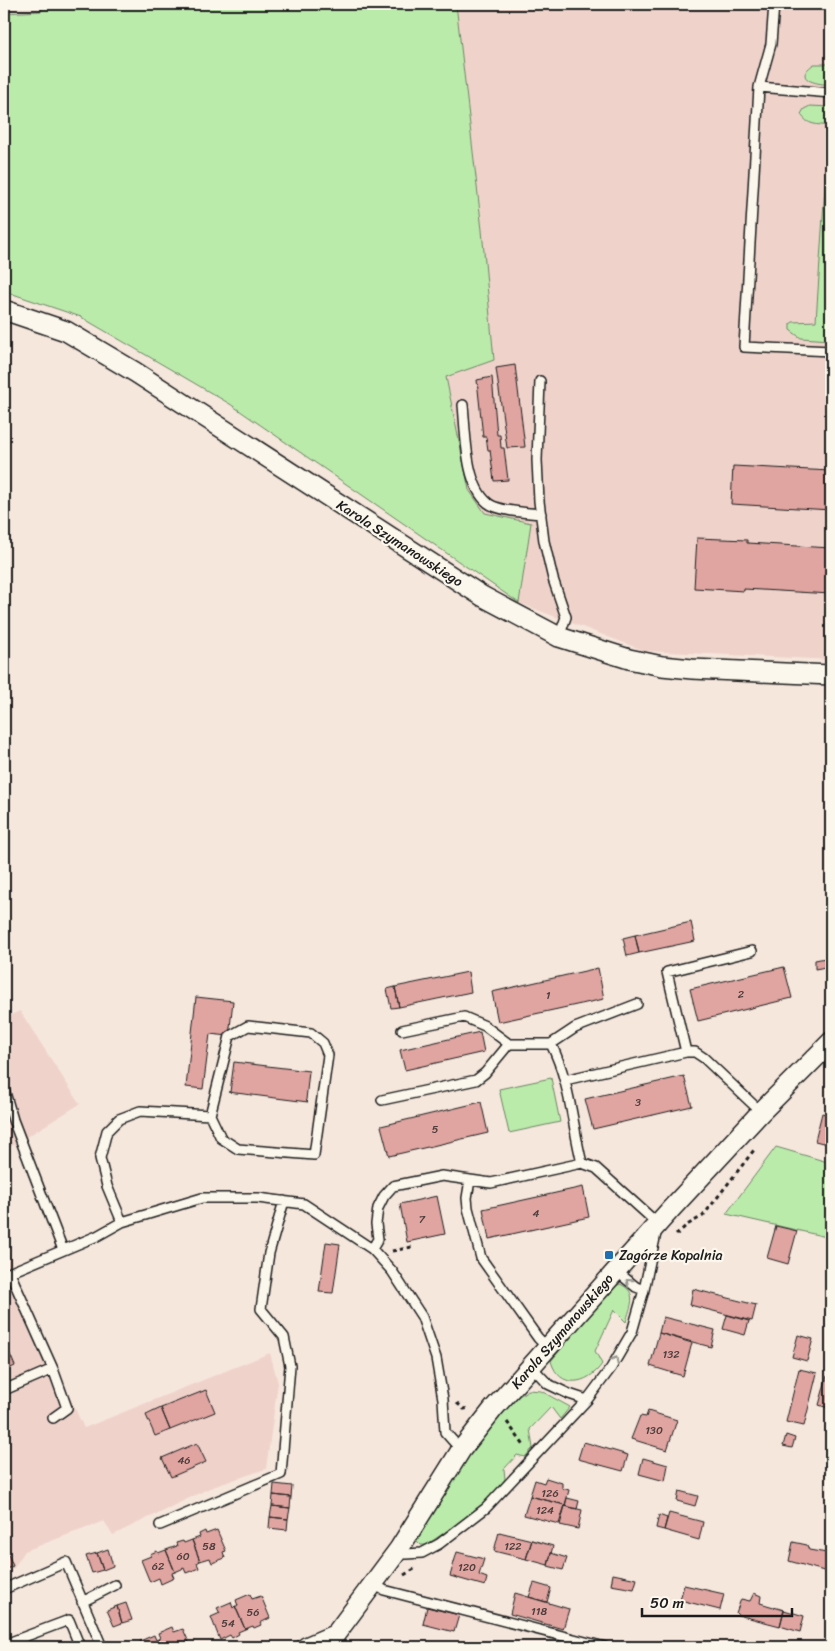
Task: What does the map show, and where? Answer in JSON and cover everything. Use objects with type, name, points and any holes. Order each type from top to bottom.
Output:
[{"type":"street","name":"Karola Szymanowskiego","points":[[4,310],[74,336],[143,378],[482,596],[559,637],[629,659],[662,666],[831,675]]},
{"type":"street","name":"Karola Szymanowskiego","points":[[332,1640],[400,1548],[461,1450],[494,1408],[616,1270],[761,1112],[831,1042]]},
{"type":"street","points":[[306,1647],[332,1640]]},
{"type":"lane","points":[[774,4],[771,44],[759,87],[744,347],[831,351]]},
{"type":"lane","points":[[759,87],[831,93]]},
{"type":"lane","points":[[540,381],[537,460],[541,514],[544,541],[552,579],[566,617],[559,637]]},
{"type":"lane","points":[[463,406],[473,484],[489,504],[514,511],[541,514]]},
{"type":"lane","points":[[686,1052],[667,972],[752,951]]},
{"type":"lane","points":[[402,1030],[464,1017],[485,1026],[508,1044],[551,1044],[574,1028],[636,1004]]},
{"type":"lane","points":[[248,1026],[311,1033],[324,1043],[328,1055],[314,1155],[238,1149],[221,1138],[210,1115],[230,1036],[248,1026]]},
{"type":"lane","points":[[382,1100],[476,1080],[485,1073],[508,1044]]},
{"type":"lane","points":[[551,1044],[565,1080],[582,1164]]},
{"type":"lane","points":[[565,1080],[686,1052],[695,1052],[704,1058],[761,1112]]},
{"type":"lane","points":[[4,1090],[13,1120],[63,1250]]},
{"type":"lane","points":[[122,1222],[107,1186],[100,1158],[107,1131],[119,1119],[140,1111],[210,1115]]},
{"type":"lane","points":[[372,1250],[378,1239],[376,1224],[378,1208],[384,1196],[393,1186],[442,1176],[490,1183],[582,1164],[596,1168],[658,1224],[644,1290],[632,1332],[611,1368],[587,1400],[486,1508],[439,1544],[422,1553],[406,1554],[400,1548]]},
{"type":"lane","points":[[470,1180],[467,1198],[468,1208],[481,1258],[538,1338],[548,1347]]},
{"type":"lane","points":[[53,1418],[67,1408],[53,1369],[7,1274],[96,1236],[122,1222],[202,1198],[258,1198],[304,1204],[372,1250],[392,1271],[422,1317],[436,1358],[443,1399],[445,1432],[461,1450]]},
{"type":"lane","points":[[160,1524],[281,1474],[290,1366],[284,1337],[261,1309],[269,1253],[284,1202]]},
{"type":"lane","points":[[616,1270],[636,1288],[644,1290]]},
{"type":"lane","points":[[531,1366],[548,1384],[587,1400]]},
{"type":"lane","points":[[4,1390],[53,1369]]},
{"type":"lane","points":[[4,1589],[66,1562],[102,1647]]},
{"type":"lane","points":[[373,1584],[384,1590],[605,1647]]},
{"type":"lane","points":[[82,1602],[115,1585]]},
{"type":"lane","points":[[10,1647],[8,1643],[69,1620],[80,1647]]},
{"type":"path","points":[[392,1252],[412,1247]]},
{"type":"path","points":[[504,1416],[533,1459]]},
{"type":"shaded area","points":[[456,4],[831,4],[831,660],[645,651],[519,603],[530,523],[485,513],[469,490],[446,376],[494,360],[482,230]]},
{"type":"shaded area","points":[[20,1011],[80,1104],[4,1151],[4,1018]]},
{"type":"shaded area","points":[[4,1231],[17,1282],[84,1428],[270,1353],[278,1383],[266,1469],[210,1488],[113,1535],[104,1521],[25,1551],[14,1568],[4,1572]]},
{"type":"green space","points":[[41,4],[456,4],[482,230],[494,360],[446,377],[469,490],[485,513],[531,523],[519,603],[230,404],[81,317],[4,291],[4,13],[42,11]]},
{"type":"green space","points":[[814,64],[831,64],[831,85],[820,84],[806,77],[805,74],[808,69]]},
{"type":"green space","points":[[810,106],[831,107],[831,340],[801,338],[790,330],[790,324],[793,322],[816,321],[829,126],[813,124],[803,118],[801,114],[804,109]]},
{"type":"green space","points":[[551,1078],[560,1122],[509,1133],[499,1089]]},
{"type":"green space","points":[[776,1147],[831,1163],[831,1238],[726,1214]]},
{"type":"green space","points":[[620,1284],[630,1291],[631,1305],[626,1322],[614,1310],[595,1351],[602,1364],[596,1371],[582,1380],[574,1381],[560,1377],[551,1361],[613,1287]]},
{"type":"green space","points":[[528,1390],[541,1391],[570,1407],[560,1419],[551,1407],[530,1429],[533,1448],[525,1457],[517,1455],[504,1469],[505,1479],[489,1499],[459,1523],[426,1545],[421,1545],[415,1539],[480,1437],[512,1402]]},
{"type":"building","points":[[515,365],[525,447],[507,448],[496,368]]},
{"type":"building","points":[[492,377],[497,435],[500,435],[501,448],[504,448],[508,480],[494,481],[490,450],[488,450],[486,437],[483,437],[477,380]]},
{"type":"building","points":[[733,466],[831,471],[831,510],[731,504]]},
{"type":"building","points":[[697,538],[747,540],[747,543],[831,548],[831,594],[694,588]]},
{"type":"building","points":[[691,922],[695,941],[639,953],[635,935]]},
{"type":"building","points":[[635,935],[639,953],[627,956],[623,938]]},
{"type":"building","points":[[831,957],[831,966],[815,969],[815,960]]},
{"type":"building","points":[[784,967],[792,998],[698,1021],[690,989]]},
{"type":"building","points":[[598,968],[604,999],[498,1022],[492,992]]},
{"type":"building","points":[[468,972],[471,992],[399,1007],[395,987]]},
{"type":"building","points":[[395,987],[399,1007],[391,1008],[387,989]]},
{"type":"building","points":[[196,997],[233,1001],[229,1036],[210,1034],[203,1089],[186,1087]]},
{"type":"building","points":[[480,1032],[484,1052],[405,1070],[400,1050]]},
{"type":"building","points":[[234,1062],[309,1071],[306,1100],[308,1102],[228,1092],[230,1092]]},
{"type":"building","points":[[684,1076],[692,1106],[593,1129],[585,1099]]},
{"type":"building","points":[[481,1102],[488,1133],[389,1156],[381,1126]]},
{"type":"building","points":[[822,1113],[831,1116],[831,1145],[815,1141]]},
{"type":"building","points":[[583,1187],[589,1217],[489,1239],[483,1209]]},
{"type":"building","points":[[437,1196],[445,1234],[407,1242],[400,1204]]},
{"type":"building","points":[[776,1226],[797,1231],[788,1264],[767,1258]]},
{"type":"building","points":[[326,1242],[340,1244],[333,1293],[319,1292]]},
{"type":"building","points":[[693,1289],[756,1305],[752,1321],[690,1305]]},
{"type":"building","points":[[727,1315],[749,1321],[745,1335],[723,1329]]},
{"type":"building","points":[[663,1317],[715,1330],[711,1347],[659,1333]]},
{"type":"building","points":[[659,1333],[692,1343],[683,1376],[650,1366]]},
{"type":"building","points":[[798,1335],[813,1339],[807,1361],[792,1357]]},
{"type":"building","points":[[6,1345],[15,1366],[4,1371],[4,1347]]},
{"type":"building","points":[[799,1369],[817,1373],[804,1426],[786,1422]]},
{"type":"building","points":[[827,1376],[831,1378],[831,1409],[819,1405]]},
{"type":"building","points":[[206,1390],[215,1412],[170,1430],[161,1408]]},
{"type":"building","points":[[161,1408],[170,1430],[155,1436],[146,1415]]},
{"type":"building","points":[[648,1411],[677,1420],[667,1450],[631,1439],[640,1416],[646,1417]]},
{"type":"building","points":[[786,1435],[795,1438],[792,1448],[783,1446]]},
{"type":"building","points":[[584,1442],[628,1455],[623,1471],[578,1459]]},
{"type":"building","points":[[197,1443],[206,1462],[171,1477],[162,1458]]},
{"type":"building","points":[[643,1458],[668,1465],[665,1481],[639,1474]]},
{"type":"building","points":[[546,1478],[562,1483],[562,1488],[569,1490],[565,1505],[530,1496],[535,1480],[544,1483]]},
{"type":"building","points":[[274,1484],[292,1486],[291,1497],[273,1495]]},
{"type":"building","points":[[679,1491],[698,1496],[695,1506],[677,1501]]},
{"type":"building","points":[[273,1495],[291,1497],[290,1508],[272,1506]]},
{"type":"building","points":[[530,1496],[565,1505],[559,1524],[524,1515]]},
{"type":"building","points":[[567,1498],[579,1501],[577,1509],[565,1506]]},
{"type":"building","points":[[272,1506],[290,1508],[288,1519],[270,1517]]},
{"type":"building","points":[[565,1506],[582,1510],[578,1529],[560,1525]]},
{"type":"building","points":[[669,1513],[703,1522],[699,1540],[664,1530]]},
{"type":"building","points":[[659,1515],[667,1518],[664,1530],[656,1528]]},
{"type":"building","points":[[270,1517],[288,1519],[287,1530],[269,1528]]},
{"type":"building","points":[[217,1530],[226,1551],[223,1552],[225,1558],[212,1563],[210,1558],[200,1561],[192,1540],[200,1537],[199,1534],[205,1531],[206,1534]]},
{"type":"building","points":[[499,1532],[532,1540],[526,1559],[494,1551]]},
{"type":"building","points":[[192,1540],[200,1561],[197,1563],[199,1568],[186,1573],[184,1568],[175,1572],[166,1550],[177,1546],[176,1543]]},
{"type":"building","points":[[532,1540],[553,1546],[548,1565],[526,1559]]},
{"type":"building","points":[[793,1542],[807,1545],[809,1550],[827,1553],[829,1548],[831,1549],[831,1573],[789,1561]]},
{"type":"building","points":[[4,1545],[13,1566],[4,1570]]},
{"type":"building","points":[[108,1549],[113,1566],[103,1570],[97,1553]]},
{"type":"building","points":[[166,1550],[175,1572],[172,1573],[174,1578],[161,1584],[159,1578],[150,1582],[141,1560],[157,1551],[158,1553]]},
{"type":"building","points":[[457,1552],[484,1559],[479,1575],[487,1578],[485,1586],[450,1576]]},
{"type":"building","points":[[97,1553],[103,1570],[92,1573],[86,1556]]},
{"type":"building","points":[[551,1553],[567,1558],[563,1570],[548,1566]]},
{"type":"building","points":[[613,1574],[637,1579],[634,1589],[611,1585]]},
{"type":"building","points":[[534,1583],[551,1588],[547,1602],[529,1597]]},
{"type":"building","points":[[684,1585],[724,1594],[720,1610],[680,1600]]},
{"type":"building","points":[[515,1593],[569,1609],[563,1629],[510,1614]]},
{"type":"building","points":[[754,1593],[761,1596],[760,1603],[784,1610],[780,1626],[736,1613],[741,1599],[750,1601]]},
{"type":"building","points":[[250,1594],[252,1599],[261,1596],[270,1618],[260,1623],[261,1625],[245,1629],[235,1606],[238,1606],[236,1600]]},
{"type":"building","points":[[231,1602],[233,1608],[235,1606],[245,1629],[238,1632],[239,1634],[232,1638],[230,1635],[220,1640],[211,1617],[220,1613],[217,1608]]},
{"type":"building","points":[[126,1603],[132,1620],[122,1623],[117,1606]]},
{"type":"building","points":[[117,1606],[122,1623],[114,1626],[107,1610]]},
{"type":"building","points":[[427,1607],[459,1615],[454,1632],[423,1624]]},
{"type":"building","points":[[784,1610],[804,1616],[800,1632],[780,1626]]},
{"type":"building","points":[[172,1627],[174,1632],[183,1629],[191,1647],[161,1647],[158,1633]]},
{"type":"building","points":[[154,1635],[161,1647],[140,1647],[142,1646],[140,1641]]},
{"type":"place","name":"Zagórze Kopalnia","points":[[609,1255]]}]
